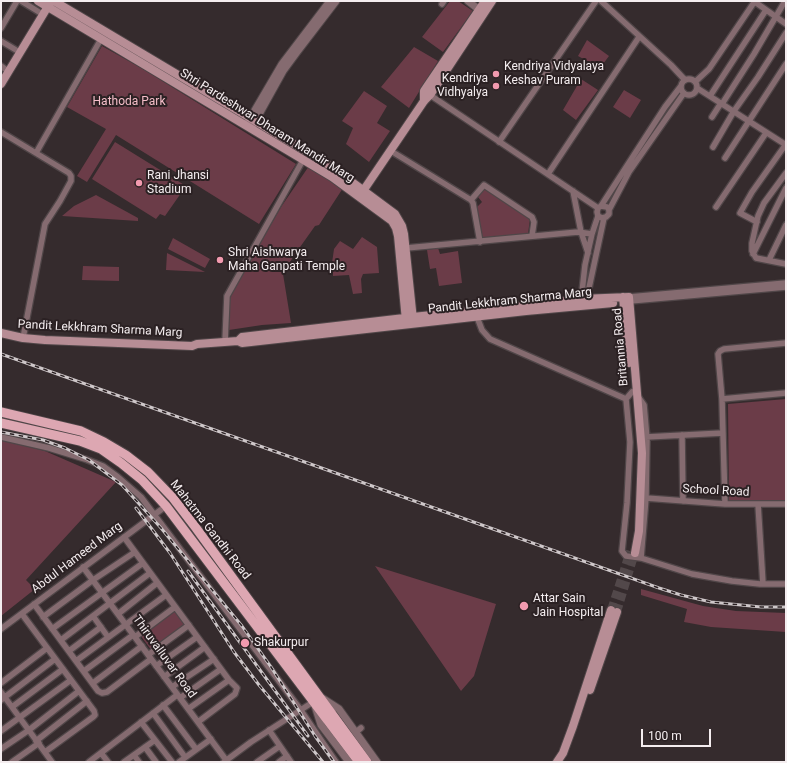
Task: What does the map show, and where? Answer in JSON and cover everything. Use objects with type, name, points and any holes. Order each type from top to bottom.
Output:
[{"type":"main road","points":[[424,101],[424,91],[426,88],[482,6],[492,1]]},
{"type":"main road","points":[[2,70],[39,12],[47,3]]},
{"type":"main road","points":[[1,84],[47,3]]},
{"type":"main road","name":"Shri Pardeshwar Dharam Mandir Marg","points":[[47,3],[253,119],[329,164],[392,221],[396,228],[410,320]]},
{"type":"main road","name":"Shri Pardeshwar Dharam Mandir Marg","points":[[47,3],[101,39],[361,194],[373,198],[395,214],[403,227],[406,248],[410,320]]},
{"type":"main road","points":[[361,194],[424,101],[430,95],[482,6]]},
{"type":"main road","points":[[371,180],[373,198]]},
{"type":"main road","name":"Pandit Lekkhram Sharma Marg","points":[[1,333],[23,336],[146,343],[192,342],[197,344],[238,341],[242,343],[410,320],[626,299]]},
{"type":"main road","name":"Britannia Road","points":[[626,299],[634,394],[642,453],[639,531],[635,554]]},
{"type":"main road","name":"Pandit Lekkhram Sharma Marg","points":[[410,320],[477,317],[583,302]]},
{"type":"main road","name":"Pandit Lekkhram Sharma Marg","points":[[1,327],[23,336]]},
{"type":"main road","name":"Mahatma Gandhi Road","points":[[1,412],[81,431],[126,455],[148,472],[173,498],[196,528],[316,699]]},
{"type":"main road","name":"Mahatma Gandhi Road","points":[[1,423],[80,441],[101,450],[121,463],[142,480],[166,506],[316,699]]},
{"type":"main road","points":[[560,761],[577,728],[614,611]]},
{"type":"main road","points":[[316,699],[367,762]]},
{"type":"main road","points":[[328,715],[359,762]]},
{"type":"street","points":[[1,28],[17,1]]},
{"type":"street","points":[[21,1],[39,12]]},
{"type":"street","points":[[249,127],[282,64],[330,1]]},
{"type":"street","points":[[253,119],[283,71],[336,1]]},
{"type":"street","points":[[468,1],[482,6]]},
{"type":"street","points":[[499,142],[596,1]]},
{"type":"street","points":[[601,1],[671,65],[685,80],[690,80],[710,96],[786,145],[752,192],[740,213],[757,222]]},
{"type":"street","points":[[684,93],[692,94],[696,85],[714,63],[755,1],[786,24]]},
{"type":"street","points":[[712,116],[785,1]]},
{"type":"street","points":[[710,96],[766,10]]},
{"type":"street","points":[[713,147],[734,111],[786,33]]},
{"type":"street","points":[[548,174],[640,37]]},
{"type":"street","points":[[36,153],[101,39]]},
{"type":"street","points":[[1,41],[16,50]]},
{"type":"street","points":[[725,158],[786,64]]},
{"type":"street","points":[[601,217],[597,212],[600,207],[665,107],[685,80]]},
{"type":"street","points":[[682,86],[684,93]]},
{"type":"street","points":[[583,302],[588,253],[592,234],[601,217],[609,214],[609,210],[629,172],[684,93]]},
{"type":"street","points":[[430,95],[573,191],[600,207],[607,207],[609,210]]},
{"type":"street","points":[[1,132],[71,176],[71,181],[45,224],[23,336]]},
{"type":"street","points":[[716,208],[766,133]]},
{"type":"street","points":[[391,151],[471,200],[473,203],[480,242]]},
{"type":"street","points":[[225,342],[227,296],[303,160]]},
{"type":"street","points":[[786,173],[764,203],[758,216],[752,243],[753,254],[756,258],[786,264]]},
{"type":"street","points":[[471,200],[484,185],[532,217],[534,222],[532,236]]},
{"type":"street","points":[[753,254],[786,188]]},
{"type":"street","points":[[573,191],[581,232],[588,253]]},
{"type":"street","points":[[583,302],[601,217]]},
{"type":"street","points":[[769,260],[786,225]]},
{"type":"street","points":[[406,248],[581,232],[592,234]]},
{"type":"street","points":[[626,299],[786,283]]},
{"type":"street","name":"Pandit Lekkhram Sharma Marg","points":[[626,299],[786,287]]},
{"type":"street","points":[[477,317],[482,330],[490,339],[626,399]]},
{"type":"street","points":[[725,504],[722,399],[718,354],[724,349],[786,344]]},
{"type":"street","points":[[722,399],[786,393]]},
{"type":"street","points":[[626,399],[634,394],[644,405],[646,437],[646,498],[635,554]]},
{"type":"street","points":[[626,399],[630,442],[627,503],[622,551],[626,556],[635,554],[692,574],[732,581],[763,584],[786,584]]},
{"type":"street","points":[[646,437],[723,433]]},
{"type":"street","points":[[682,435],[683,501]]},
{"type":"street","points":[[1,436],[49,448],[103,466],[141,497],[300,709],[336,762]]},
{"type":"street","name":"School Road","points":[[646,498],[725,504],[786,504]]},
{"type":"street","points":[[758,504],[763,584]]},
{"type":"street","name":"Abdul Hameed Marg","points":[[1,629],[166,506]]},
{"type":"street","points":[[124,537],[229,680],[237,688],[237,692],[198,722]]},
{"type":"street","points":[[43,617],[93,580],[135,552]]},
{"type":"street","points":[[52,629],[143,563]]},
{"type":"street","name":"Thiruvalluvar Road","points":[[83,567],[179,696],[225,761]]},
{"type":"street","points":[[61,640],[150,572]]},
{"type":"street","points":[[118,614],[158,583]]},
{"type":"street","points":[[76,660],[166,595]]},
{"type":"street","points":[[34,604],[98,691],[102,693],[107,692],[189,625]]},
{"type":"street","points":[[84,671],[175,606]]},
{"type":"street","points":[[22,614],[87,701],[95,715],[45,752]]},
{"type":"street","points":[[93,616],[108,637]]},
{"type":"street","points":[[69,651],[101,627]]},
{"type":"street","points":[[156,666],[198,637]]},
{"type":"street","points":[[93,683],[142,646]]},
{"type":"street","points":[[164,677],[205,647]]},
{"type":"street","points":[[1,683],[47,648]]},
{"type":"street","points":[[52,762],[12,707],[2,697],[55,659]]},
{"type":"street","points":[[172,687],[214,659]]},
{"type":"street","points":[[12,707],[63,669]]},
{"type":"street","points":[[89,762],[163,706],[221,669]]},
{"type":"street","points":[[1,730],[20,718],[71,680]]},
{"type":"street","points":[[188,709],[229,680]]},
{"type":"street","points":[[1,749],[29,730],[79,691]]},
{"type":"street","points":[[225,761],[316,699]]},
{"type":"street","points":[[316,699],[339,709],[358,730],[378,762]]},
{"type":"street","points":[[316,699],[321,725],[349,762]]},
{"type":"street","points":[[12,762],[87,701]]},
{"type":"street","points":[[163,706],[196,749]]},
{"type":"street","points":[[153,714],[185,758]]},
{"type":"street","points":[[141,722],[172,762]]},
{"type":"street","points":[[269,730],[292,762]]},
{"type":"street","points":[[179,762],[210,739]]},
{"type":"street","points":[[124,762],[155,740]]},
{"type":"street","points":[[257,762],[280,746]]},
{"type":"street","points":[[145,747],[156,762]]},
{"type":"street","points":[[101,753],[108,762]]},
{"type":"street","points":[[134,755],[139,762]]},
{"type":"street","points":[[280,762],[288,756]]},
{"type":"green space","points":[[450,1],[458,1],[473,11],[443,52],[422,37]]},
{"type":"green space","points":[[587,40],[609,56],[600,68],[578,56]]},
{"type":"green space","name":"Hathoda Park","points":[[102,46],[143,69],[296,164],[259,224],[116,135],[87,182],[77,176],[106,129],[67,107]]},
{"type":"green space","points":[[414,47],[438,61],[409,108],[381,87]]},
{"type":"green space","points":[[581,79],[598,90],[576,120],[563,110]]},
{"type":"green space","points":[[624,90],[641,100],[630,118],[613,107]]},
{"type":"green space","points":[[364,91],[387,106],[377,123],[390,131],[369,162],[346,144],[353,128],[342,121]]},
{"type":"green space","name":"Rani Jhansi Stadium","points":[[115,142],[186,186],[165,216],[160,214],[156,219],[92,179]]},
{"type":"green space","points":[[309,166],[343,188],[319,225],[315,226],[293,257],[283,274],[291,323],[262,325],[229,330],[229,298],[281,207]]},
{"type":"green space","points":[[484,189],[508,203],[530,219],[528,234],[481,238],[477,207],[482,202],[478,197]]},
{"type":"green space","points":[[96,195],[138,218],[138,221],[62,216],[74,206]]},
{"type":"green space","points":[[362,237],[377,247],[379,273],[363,274],[361,279],[362,293],[353,294],[349,275],[333,276],[332,263],[334,249],[340,241],[353,249]]},
{"type":"green space","points":[[173,238],[210,259],[205,268],[168,249]]},
{"type":"green space","points":[[438,248],[440,254],[458,251],[462,283],[439,286],[436,268],[430,269],[427,250]]},
{"type":"green space","points":[[167,253],[205,272],[166,270]]},
{"type":"green space","points":[[83,266],[119,267],[119,281],[82,280]]},
{"type":"green space","points":[[786,399],[786,501],[729,502],[728,404]]},
{"type":"green space","points":[[1,440],[45,451],[116,482],[26,580],[35,589],[1,616]]},
{"type":"green space","points":[[375,566],[496,604],[474,676],[461,691]]},
{"type":"green space","points":[[641,589],[703,606],[736,611],[786,613],[786,632],[711,627],[684,622],[687,609],[641,595]]},
{"type":"green space","points":[[174,610],[186,626],[152,651],[140,635]]},
{"type":"tunnel","points":[[611,610],[630,551]]},
{"type":"tunnel","points":[[617,612],[635,553]]},
{"type":"railway","points":[[1,354],[659,588],[711,602],[761,607],[786,607]]},
{"type":"railway","points":[[1,432],[43,440],[65,448],[89,460],[122,485],[161,528],[242,626],[334,762]]},
{"type":"railway","points":[[136,508],[170,553],[234,652],[259,685],[323,762]]},
{"type":"railway","points":[[188,571],[308,736]]},
{"type":"place","name":"Kendriya Vidyalaya Keshav Puram","points":[[496,74]]},
{"type":"place","name":"Kendriya Vidhyalya","points":[[496,86]]},
{"type":"place","name":"Rani Jhansi Stadium","points":[[139,183]]},
{"type":"place","name":"Shri Aishwarya Maha Ganpati Temple","points":[[220,260]]},
{"type":"place","name":"Attar Sain Jain Hospital","points":[[524,606]]},
{"type":"place","name":"Shakurpur","points":[[245,643]]}]
